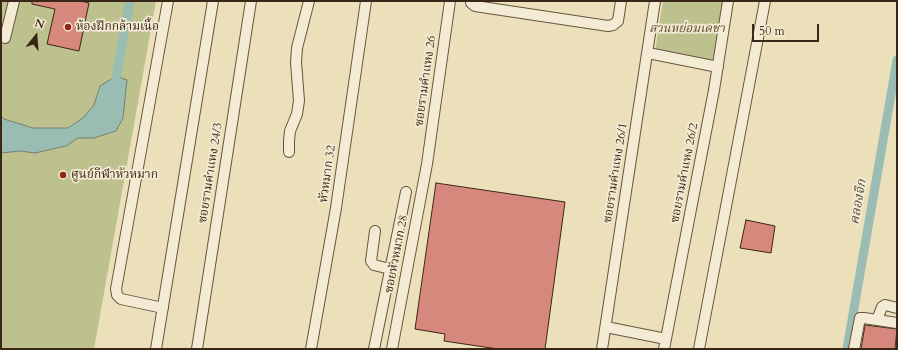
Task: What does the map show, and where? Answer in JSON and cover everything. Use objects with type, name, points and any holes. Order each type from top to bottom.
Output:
[{"type":"street","points":[[5,38],[14,1]]},
{"type":"street","points":[[163,308],[121,299],[117,295],[116,289],[168,1]]},
{"type":"street","points":[[156,349],[213,1]]},
{"type":"street","name":"ซอยรามคำแหง 24/3","points":[[197,349],[251,1]]},
{"type":"street","points":[[289,152],[290,130],[297,114],[300,101],[296,62],[297,48],[309,1]]},
{"type":"street","name":"หัวหมาก 32","points":[[311,349],[336,208],[366,1]]},
{"type":"street","name":"ซอยรามคำแหง 26","points":[[427,164],[450,1]]},
{"type":"street","points":[[471,1],[474,6],[608,26],[614,25],[618,21],[621,1]]},
{"type":"street","name":"ซอยรามคำแหง 26/1","points":[[602,349],[655,1]]},
{"type":"street","name":"ซอยรามคำแหง 26/2","points":[[664,349],[718,67],[728,1]]},
{"type":"street","points":[[699,349],[765,1]]},
{"type":"street","points":[[648,54],[718,67]]},
{"type":"street","name":"ซอยหัวหมาก 28","points":[[392,349],[427,164]]},
{"type":"street","points":[[374,349],[406,192]]},
{"type":"street","points":[[375,231],[371,261],[374,265],[390,269]]},
{"type":"street","points":[[877,320],[882,307],[897,308]]},
{"type":"street","points":[[854,349],[860,318],[897,323]]},
{"type":"street","points":[[606,327],[666,338]]},
{"type":"green space","name":"ศูนย์กีฬาหัวหมาก","points":[[1,1],[156,1],[94,349],[1,349]]},
{"type":"green space","name":"สวนหย่อมเดชา","points":[[663,1],[723,1],[713,60],[655,51]]},
{"type":"water","points":[[116,76],[127,80],[123,118],[116,131],[94,138],[78,138],[66,146],[35,153],[20,151],[1,153],[1,116],[4,119],[33,128],[68,128],[83,118],[94,105],[100,86]]},
{"type":"building","name":"ห้องฝึกกล้ามเนื้อ","points":[[32,1],[81,1],[89,3],[79,51],[47,44],[55,9],[32,4]]},
{"type":"building","points":[[436,183],[565,202],[545,349],[498,349],[444,341],[445,334],[415,329]]},
{"type":"building","points":[[746,220],[775,226],[771,253],[740,248]]},
{"type":"building","points":[[865,325],[897,329],[895,349],[861,349]]},
{"type":"waterway","points":[[114,88],[130,1]]},
{"type":"waterway","name":"คลองจิก","points":[[847,349],[897,60]]},
{"type":"place","name":"ห้องฝึกกล้ามเนื้อ","points":[[68,27]]},
{"type":"place","name":"ศูนย์กีฬาหัวหมาก","points":[[63,175]]}]
